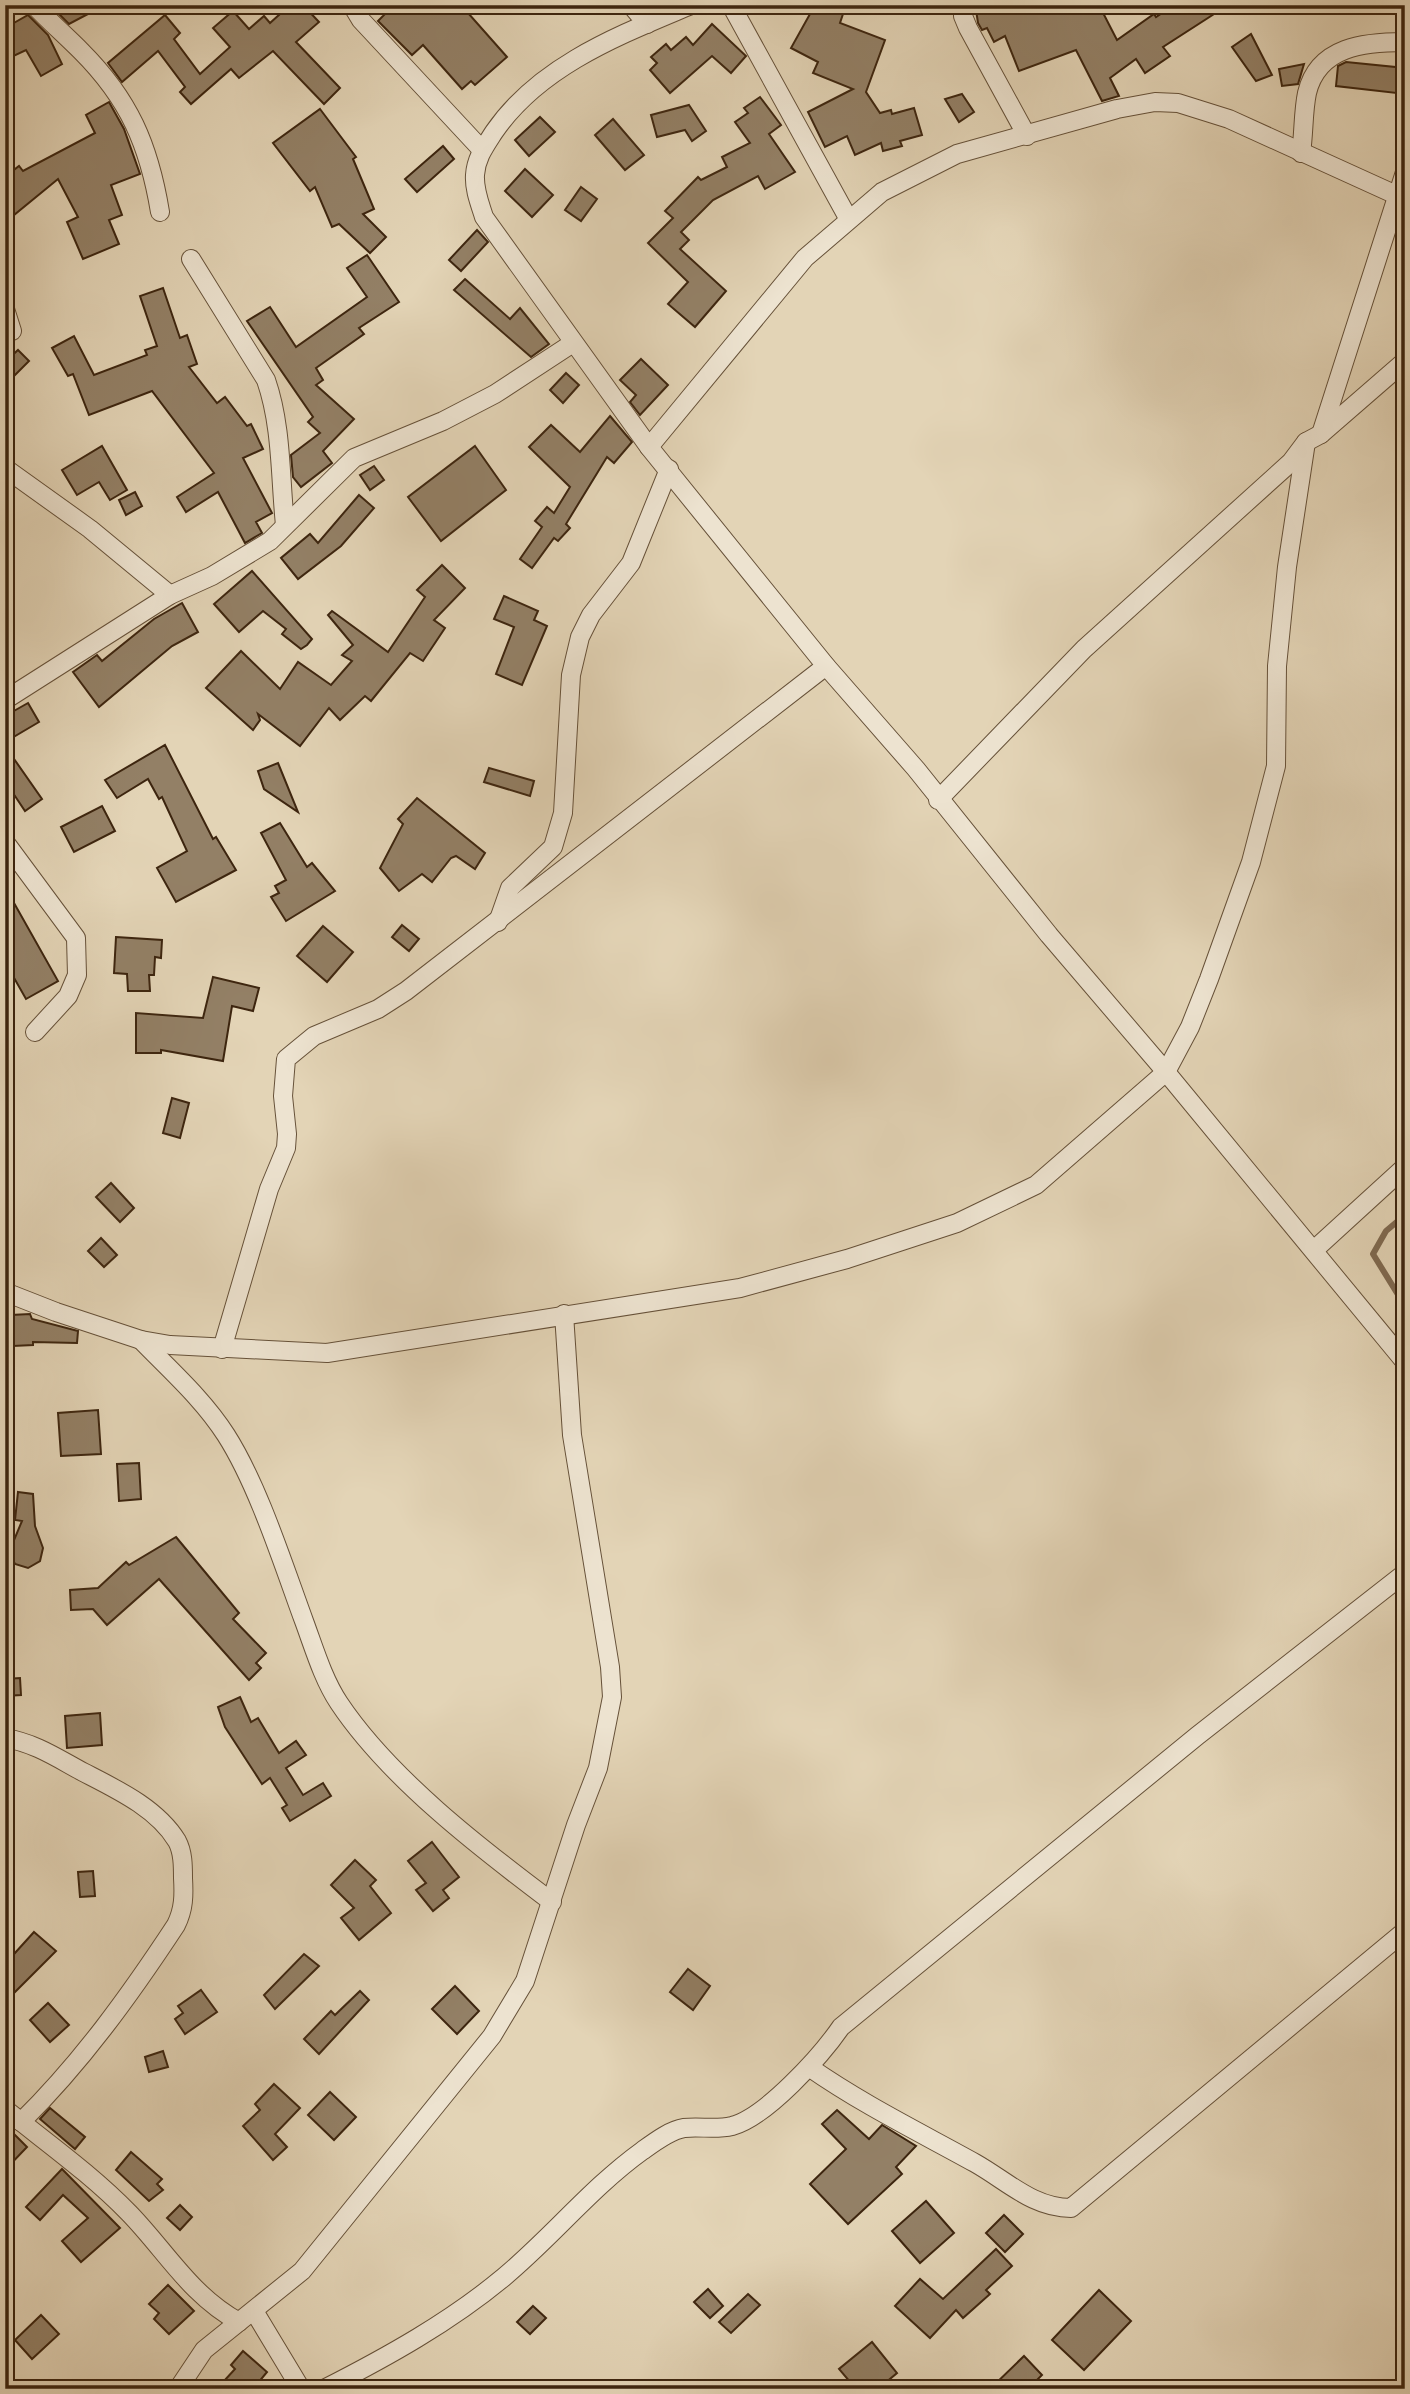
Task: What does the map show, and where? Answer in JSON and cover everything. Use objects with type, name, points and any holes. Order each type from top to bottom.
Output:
[{"type":"street","points":[[34,5],[99,71],[133,118],[146,149],[160,212]]},
{"type":"street","points":[[352,5],[361,20],[482,150]]},
{"type":"street","points":[[631,5],[647,24]]},
{"type":"street","points":[[691,5],[582,55],[537,85],[509,110],[482,150],[475,177],[484,217],[649,447],[826,666],[916,769],[938,800],[1405,1362]]},
{"type":"street","points":[[731,5],[848,218]]},
{"type":"street","points":[[965,5],[963,16],[968,28],[1027,136]]},
{"type":"street","points":[[1301,153],[1307,93],[1322,64],[1338,51],[1360,44],[1405,42]]},
{"type":"street","points":[[649,447],[805,258],[848,218],[911,175],[957,154],[1117,109],[1155,102],[1178,103],[1229,119],[1402,197]]},
{"type":"street","points":[[5,1292],[142,1340],[222,1349],[327,1353],[740,1288],[847,1259],[957,1223],[1036,1185],[1166,1072],[1190,1027],[1251,862],[1273,778],[1277,666],[1287,567],[1313,438],[1402,197],[1405,172]]},
{"type":"street","points":[[191,259],[256,362],[270,391],[277,432],[285,524]]},
{"type":"street","points":[[5,309],[12,331]]},
{"type":"street","points":[[5,700],[170,595],[270,541],[354,458],[417,434],[495,394],[573,343]]},
{"type":"street","points":[[938,800],[1084,649],[1291,462],[1313,438],[1405,361]]},
{"type":"street","points":[[5,468],[90,529],[170,595]]},
{"type":"street","points":[[498,923],[510,888],[553,847],[563,813],[571,675],[580,637],[591,615],[631,563],[669,469]]},
{"type":"street","points":[[222,1349],[269,1189],[286,1148],[283,1096],[285,1059],[314,1036],[378,1010],[498,923],[671,783],[826,666]]},
{"type":"street","points":[[5,842],[76,938],[77,975],[68,996],[35,1032]]},
{"type":"street","points":[[1314,1250],[1405,1167]]},
{"type":"street","points":[[178,2389],[204,2350],[302,2271],[492,2036],[525,1981],[576,1825],[598,1768],[612,1697],[610,1667],[572,1435],[564,1314]]},
{"type":"street","points":[[142,1340],[204,1405],[227,1436],[267,1525],[309,1637],[338,1702],[366,1736],[444,1816],[493,1858],[552,1902]]},
{"type":"street","points":[[324,2389],[428,2332],[464,2308],[504,2277],[642,2150],[683,2128],[718,2129],[736,2125],[767,2104],[809,2067],[851,2018],[1196,1736],[1405,1573]]},
{"type":"street","points":[[5,1738],[40,1747],[121,1790],[178,1843],[183,1859],[182,1913],[176,1925],[124,2001],[57,2086],[21,2122]]},
{"type":"street","points":[[809,2067],[855,2099],[978,2165],[1041,2203],[1054,2208],[1070,2208],[1405,1931]]},
{"type":"street","points":[[5,2109],[87,2174],[127,2211],[204,2300],[239,2322]]},
{"type":"street","points":[[254,2311],[300,2389]]},
{"type":"building","points":[[50,5],[105,5],[69,24]]},
{"type":"building","points":[[290,5],[303,5],[319,22],[296,42],[340,88],[324,104],[273,51],[239,78],[231,69],[191,104],[180,92],[185,87],[158,51],[122,82],[108,63],[165,15],[180,33],[174,39],[200,74],[230,47],[213,28],[233,11],[249,29],[264,16],[270,23]]},
{"type":"building","points":[[374,5],[461,5],[507,57],[475,85],[471,81],[462,89],[423,45],[412,55],[378,21],[384,15]]},
{"type":"building","points":[[815,5],[846,5],[840,23],[885,40],[866,92],[880,113],[891,110],[892,114],[914,108],[922,135],[900,141],[902,146],[883,151],[881,143],[855,155],[847,136],[825,147],[808,112],[853,89],[813,73],[818,62],[791,48]]},
{"type":"building","points":[[984,5],[1099,5],[1117,40],[1154,14],[1156,17],[1174,5],[1228,5],[1163,47],[1170,56],[1145,73],[1136,59],[1110,78],[1119,96],[1102,101],[1076,50],[1019,71],[1005,36],[994,42],[987,28],[982,30],[978,23],[976,10]]},
{"type":"building","points":[[28,15],[48,35],[62,64],[41,76],[26,50],[5,60],[5,28]]},
{"type":"building","points":[[712,24],[746,56],[731,73],[712,56],[670,93],[650,70],[657,63],[651,57],[666,44],[671,50],[686,37],[693,45]]},
{"type":"building","points":[[1251,34],[1272,75],[1256,81],[1232,47]]},
{"type":"building","points":[[1346,62],[1405,68],[1405,94],[1336,86],[1338,66]]},
{"type":"building","points":[[1304,64],[1298,84],[1282,86],[1279,69]]},
{"type":"building","points":[[962,94],[974,112],[959,122],[945,99]]},
{"type":"building","points":[[760,97],[781,125],[769,134],[795,172],[765,189],[758,176],[713,200],[681,232],[689,240],[680,249],[726,291],[695,327],[668,304],[688,282],[648,243],[673,218],[665,211],[698,177],[701,180],[727,167],[722,157],[750,143],[735,122],[748,113],[744,108]]},
{"type":"building","points":[[109,102],[124,129],[140,174],[111,185],[122,215],[109,220],[119,244],[83,259],[67,222],[78,217],[58,179],[14,215],[5,204],[5,177],[19,166],[23,171],[95,133],[86,115]]},
{"type":"building","points":[[689,105],[706,131],[692,141],[685,130],[657,137],[651,115]]},
{"type":"building","points":[[320,109],[356,157],[353,159],[374,209],[363,214],[386,237],[370,253],[339,224],[332,227],[315,187],[310,191],[273,143]]},
{"type":"building","points":[[540,117],[555,132],[529,156],[515,140]]},
{"type":"building","points":[[613,119],[644,155],[625,170],[595,135]]},
{"type":"building","points":[[443,146],[454,159],[417,192],[405,179]]},
{"type":"building","points":[[525,169],[553,195],[532,217],[505,191]]},
{"type":"building","points":[[581,187],[597,199],[581,221],[565,210]]},
{"type":"building","points":[[477,230],[488,242],[461,271],[449,260]]},
{"type":"building","points":[[367,255],[399,302],[359,328],[364,334],[316,368],[323,380],[316,385],[354,419],[323,451],[332,463],[301,487],[293,477],[291,455],[320,433],[308,422],[313,417],[247,321],[270,307],[296,347],[367,297],[347,268]]},
{"type":"building","points":[[465,279],[510,319],[520,308],[549,344],[531,357],[454,290]]},
{"type":"building","points":[[163,288],[180,338],[187,335],[197,364],[189,367],[217,403],[225,397],[247,426],[251,424],[263,449],[243,458],[272,513],[256,522],[262,533],[245,543],[218,492],[186,512],[177,497],[214,473],[152,391],[89,415],[73,374],[68,376],[52,348],[74,336],[94,375],[147,355],[145,350],[157,346],[140,296]]},
{"type":"building","points":[[18,350],[29,361],[5,385],[5,362]]},
{"type":"building","points":[[641,359],[668,385],[640,415],[630,402],[636,395],[620,380]]},
{"type":"building","points":[[566,373],[579,385],[563,403],[550,390]]},
{"type":"building","points":[[610,416],[632,442],[614,463],[607,457],[566,524],[570,528],[558,541],[554,538],[532,568],[520,559],[542,527],[535,521],[547,507],[554,513],[570,487],[529,447],[551,425],[580,452]]},
{"type":"building","points":[[102,446],[127,490],[110,500],[99,482],[77,495],[62,470]]},
{"type":"building","points":[[475,446],[506,490],[441,541],[408,497]]},
{"type":"building","points":[[374,466],[384,480],[370,490],[360,475]]},
{"type":"building","points":[[135,492],[142,506],[126,515],[119,500]]},
{"type":"building","points":[[359,495],[374,508],[341,546],[298,579],[281,558],[310,534],[318,543]]},
{"type":"building","points":[[442,565],[465,588],[434,620],[445,628],[423,661],[410,653],[371,701],[365,696],[340,720],[329,708],[300,746],[258,714],[260,720],[253,730],[206,688],[241,651],[280,689],[298,662],[331,685],[352,661],[342,655],[353,645],[328,615],[332,611],[388,652],[425,597],[417,590]]},
{"type":"building","points":[[252,571],[312,639],[307,645],[301,649],[282,634],[286,629],[263,611],[239,632],[214,604]]},
{"type":"building","points":[[504,596],[538,611],[534,620],[547,626],[522,685],[496,674],[514,627],[494,619]]},
{"type":"building","points":[[182,603],[198,632],[172,646],[99,707],[73,672],[97,655],[102,661],[154,619]]},
{"type":"building","points":[[28,703],[39,722],[5,742],[5,716]]},
{"type":"building","points":[[165,745],[213,839],[216,837],[236,870],[176,902],[157,868],[187,851],[162,797],[159,799],[148,779],[117,798],[105,780]]},
{"type":"building","points":[[5,746],[42,799],[25,811],[13,793],[5,798]]},
{"type":"building","points":[[278,763],[298,812],[264,789],[258,771]]},
{"type":"building","points":[[489,768],[534,781],[530,796],[484,782]]},
{"type":"building","points":[[417,798],[485,853],[475,869],[456,856],[451,858],[432,882],[422,874],[399,891],[380,868],[403,824],[398,819]]},
{"type":"building","points":[[102,806],[115,831],[74,852],[61,827]]},
{"type":"building","points":[[280,823],[307,867],[312,863],[335,891],[286,921],[271,897],[279,893],[275,886],[286,880],[261,833]]},
{"type":"building","points":[[5,887],[58,981],[26,999],[5,962]]},
{"type":"building","points":[[402,925],[419,939],[409,951],[392,937]]},
{"type":"building","points":[[323,926],[353,952],[327,982],[297,956]]},
{"type":"building","points":[[116,937],[162,940],[161,958],[155,957],[154,975],[149,975],[150,991],[128,991],[127,974],[114,973]]},
{"type":"building","points":[[213,977],[259,988],[253,1011],[232,1006],[223,1061],[161,1050],[161,1053],[136,1053],[136,1013],[203,1018]]},
{"type":"building","points":[[172,1098],[189,1103],[180,1138],[163,1133]]},
{"type":"building","points":[[111,1183],[134,1208],[120,1222],[96,1197]]},
{"type":"building","points":[[101,1238],[117,1255],[104,1267],[88,1251]]},
{"type":"building","points":[[30,1314],[32,1319],[78,1331],[77,1343],[33,1342],[33,1345],[13,1346],[11,1315]]},
{"type":"building","points":[[98,1410],[101,1454],[61,1456],[58,1413]]},
{"type":"building","points":[[139,1463],[141,1499],[119,1501],[117,1464]]},
{"type":"building","points":[[18,1492],[33,1494],[35,1526],[43,1548],[40,1561],[28,1568],[15,1564],[9,1552],[22,1521],[15,1520]]},
{"type":"building","points":[[176,1537],[239,1613],[233,1619],[266,1653],[256,1663],[261,1668],[249,1680],[159,1579],[107,1625],[93,1609],[71,1610],[70,1590],[98,1588],[126,1562],[129,1565]]},
{"type":"building","points":[[20,1678],[21,1695],[5,1696],[5,1679]]},
{"type":"building","points":[[240,1697],[251,1722],[258,1718],[279,1753],[296,1741],[306,1755],[286,1768],[303,1795],[323,1783],[331,1796],[290,1821],[282,1808],[287,1805],[270,1778],[262,1784],[225,1727],[218,1707]]},
{"type":"building","points":[[100,1713],[102,1745],[67,1748],[65,1716]]},
{"type":"building","points":[[432,1842],[459,1877],[443,1890],[449,1898],[433,1911],[416,1890],[426,1883],[408,1861]]},
{"type":"building","points":[[355,1860],[376,1880],[370,1886],[391,1913],[359,1940],[341,1918],[354,1908],[331,1885]]},
{"type":"building","points":[[93,1871],[95,1896],[80,1897],[78,1872]]},
{"type":"building","points":[[34,1932],[56,1951],[5,2002],[5,1964]]},
{"type":"building","points":[[304,1954],[319,1966],[275,2009],[264,1995]]},
{"type":"building","points":[[688,1969],[710,1986],[693,2010],[670,1992]]},
{"type":"building","points":[[455,1986],[479,2011],[457,2034],[432,2009]]},
{"type":"building","points":[[201,1990],[217,2012],[185,2034],[175,2019],[183,2013],[178,2006]]},
{"type":"building","points":[[360,1991],[369,2000],[319,2054],[304,2039],[331,2011],[335,2015]]},
{"type":"building","points":[[48,2003],[69,2025],[50,2042],[30,2020]]},
{"type":"building","points":[[163,2051],[168,2067],[149,2072],[145,2057]]},
{"type":"building","points":[[274,2084],[300,2108],[275,2134],[287,2147],[273,2160],[243,2126],[260,2110],[255,2104]]},
{"type":"building","points":[[330,2092],[356,2117],[334,2140],[308,2115]]},
{"type":"building","points":[[50,2108],[85,2137],[75,2149],[40,2119]]},
{"type":"building","points":[[837,2110],[869,2139],[882,2125],[916,2146],[896,2167],[902,2174],[848,2224],[810,2184],[846,2149],[822,2124]]},
{"type":"building","points":[[5,2125],[27,2147],[5,2170]]},
{"type":"building","points":[[131,2152],[162,2179],[157,2184],[163,2190],[149,2201],[116,2170]]},
{"type":"building","points":[[62,2169],[120,2228],[81,2262],[62,2241],[88,2218],[63,2195],[40,2220],[26,2207]]},
{"type":"building","points":[[926,2201],[954,2233],[920,2263],[892,2231]]},
{"type":"building","points":[[180,2205],[192,2217],[180,2230],[167,2218]]},
{"type":"building","points":[[1004,2215],[1023,2234],[1005,2252],[986,2233]]},
{"type":"building","points":[[996,2249],[1012,2266],[986,2290],[990,2294],[963,2318],[956,2310],[930,2338],[895,2306],[920,2279],[943,2299]]},
{"type":"building","points":[[168,2285],[194,2311],[169,2334],[154,2319],[159,2313],[149,2304]]},
{"type":"building","points":[[708,2289],[723,2306],[710,2318],[694,2302]]},
{"type":"building","points":[[1099,2290],[1131,2321],[1084,2370],[1052,2340]]},
{"type":"building","points":[[748,2294],[760,2305],[731,2333],[719,2322]]},
{"type":"building","points":[[533,2306],[546,2318],[530,2334],[517,2322]]},
{"type":"building","points":[[41,2315],[59,2334],[32,2359],[15,2340]]},
{"type":"building","points":[[872,2342],[897,2373],[878,2389],[856,2389],[839,2369]]},
{"type":"building","points":[[243,2351],[267,2372],[253,2389],[233,2389],[224,2381],[235,2369],[231,2365]]},
{"type":"building","points":[[1024,2356],[1042,2375],[1028,2389],[990,2389]]},
{"type":"waterway","points":[[1405,1215],[1386,1231],[1373,1254],[1405,1306]]}]
